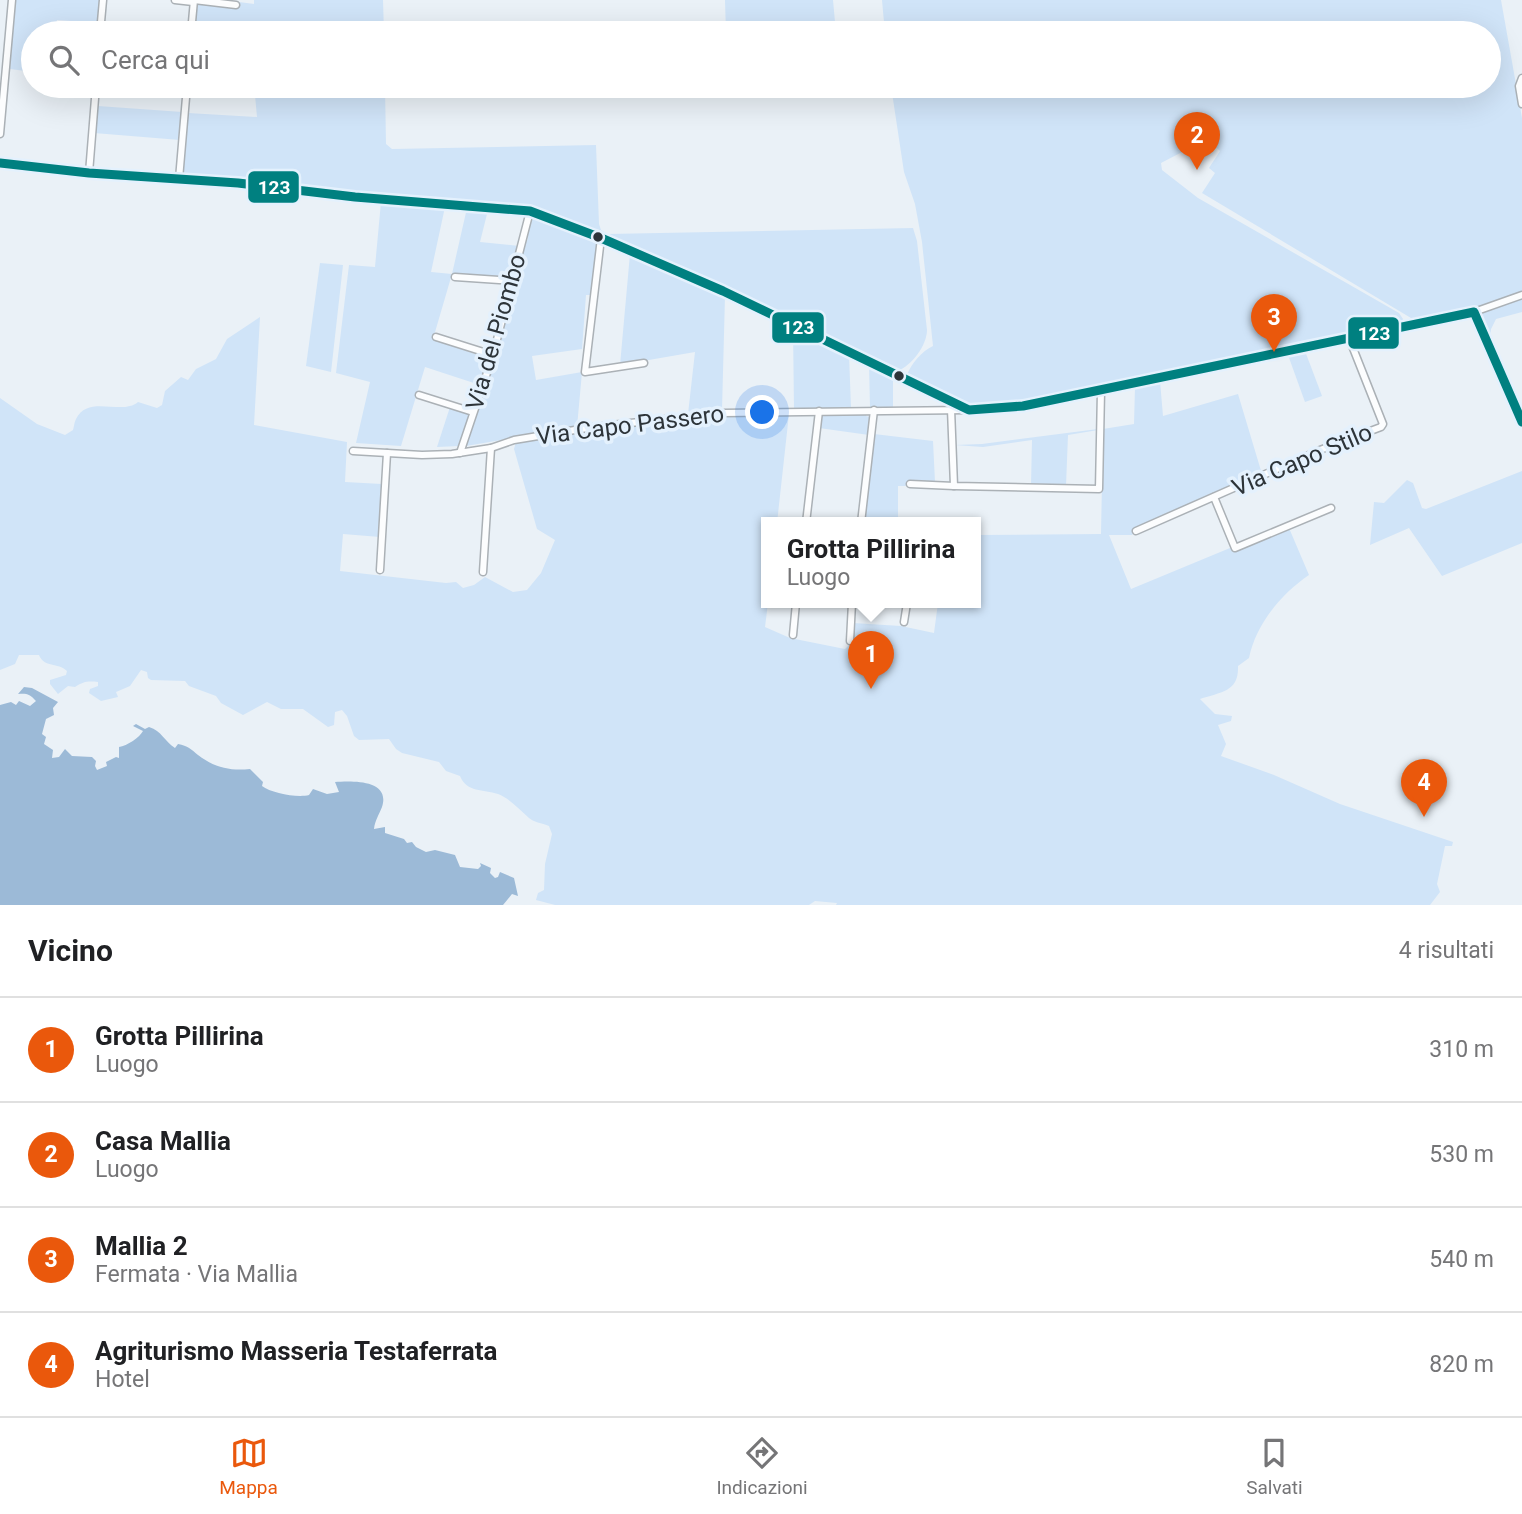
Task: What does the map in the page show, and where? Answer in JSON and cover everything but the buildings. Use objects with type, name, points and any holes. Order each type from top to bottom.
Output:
[{"type":"street","points":[[0,134],[12,0]]},
{"type":"street","points":[[101,21],[103,0]]},
{"type":"street","points":[[175,0],[236,5]]},
{"type":"street","points":[[192,21],[194,1]]},
{"type":"street","points":[[1522,78],[1519,86],[1522,104]]},
{"type":"street","points":[[89,173],[95,98]]},
{"type":"street","points":[[179,179],[186,98]]},
{"type":"street","points":[[0,163],[530,211],[601,238],[781,318],[969,410],[1023,406],[1101,391],[1474,312],[1522,295]]},
{"type":"street","name":"Via del Piombo","points":[[460,453],[493,355],[530,211]]},
{"type":"street","points":[[601,238],[585,372],[644,363]]},
{"type":"street","points":[[455,277],[513,281]]},
{"type":"street","points":[[1474,312],[1522,422]]},
{"type":"street","points":[[436,337],[493,355]]},
{"type":"street","name":"Via Capo Stilo","points":[[1136,531],[1320,450],[1381,427],[1349,338]]},
{"type":"street","points":[[910,484],[1099,489],[1101,391]]},
{"type":"street","points":[[419,395],[473,412]]},
{"type":"street","points":[[950,400],[954,486]]},
{"type":"street","points":[[862,517],[874,410]]},
{"type":"street","name":"Via Capo Passero","points":[[353,451],[422,455],[460,453],[491,448],[514,440],[593,427],[723,413],[969,410]]},
{"type":"street","points":[[807,517],[819,411]]},
{"type":"street","points":[[483,572],[491,448]]},
{"type":"street","points":[[380,570],[387,453]]},
{"type":"street","points":[[1214,497],[1235,548],[1331,508]]},
{"type":"street","points":[[793,635],[796,608]]},
{"type":"street","points":[[850,641],[852,608]]},
{"type":"street","points":[[905,622],[906,608]]},
{"type":"shaded area","points":[[15,0],[101,0],[99,21],[21,21],[21,70],[10,69]]},
{"type":"shaded area","points":[[254,0],[383,0],[384,21],[196,21],[198,3],[238,6],[239,2],[254,4]]},
{"type":"shaded area","points":[[725,0],[833,0],[835,21],[726,21]]},
{"type":"shaded area","points":[[882,0],[1501,0],[1522,118],[1522,292],[1473,309],[1416,321],[1202,193],[1215,173],[1209,168],[1220,151],[1207,139],[1161,163],[1162,170],[1198,198],[1399,313],[1403,319],[1402,325],[1012,405],[969,406],[907,375],[917,358],[933,346],[922,242],[915,204],[904,172],[893,98],[1501,98],[1501,21],[884,21]]},
{"type":"shaded area","points":[[255,98],[385,98],[386,144],[392,149],[596,145],[599,224],[601,230],[608,234],[913,228],[917,241],[926,336],[913,360],[897,371],[545,213],[182,176],[188,113],[257,117]]},
{"type":"shaded area","points":[[98,106],[182,112],[180,140],[94,133]]},
{"type":"shaded area","points":[[381,202],[445,207],[431,272],[452,274],[433,339],[489,359],[480,385],[425,367],[401,446],[356,443],[370,382],[336,373],[349,265],[375,267]]},
{"type":"shaded area","points":[[467,208],[488,210],[480,242],[519,246],[512,277],[509,279],[452,274]]},
{"type":"shaded area","points":[[532,215],[598,239],[592,295],[586,295],[582,349],[532,356],[536,380],[582,372],[577,427],[466,446],[528,239],[526,235]]},
{"type":"shaded area","points":[[630,254],[725,296],[722,410],[688,414],[695,352],[620,365]]},
{"type":"shaded area","points":[[320,263],[343,265],[331,372],[306,366]]},
{"type":"shaded area","points":[[1522,298],[1522,312],[1496,319],[1490,340],[1481,317],[1482,312]]},
{"type":"shaded area","points":[[260,317],[254,425],[347,442],[345,482],[382,484],[380,537],[343,534],[340,571],[456,582],[463,588],[474,585],[485,577],[513,592],[527,590],[541,573],[555,540],[537,529],[514,449],[516,442],[652,423],[789,414],[778,517],[761,517],[761,608],[767,608],[765,627],[790,638],[845,649],[855,639],[853,623],[901,626],[934,633],[937,608],[981,608],[981,535],[1101,534],[1103,429],[1134,424],[1135,387],[1160,381],[1163,416],[1238,394],[1262,474],[1135,529],[1132,535],[1109,535],[1131,589],[1230,548],[1236,551],[1289,528],[1309,575],[1289,591],[1271,611],[1257,633],[1249,658],[1238,666],[1238,675],[1232,686],[1200,699],[1215,714],[1232,716],[1231,721],[1218,725],[1226,744],[1221,756],[1274,775],[1340,804],[1453,842],[1452,846],[1445,846],[1437,884],[1440,892],[1430,905],[836,905],[837,903],[815,901],[809,905],[555,905],[536,900],[538,893],[544,890],[545,864],[552,834],[549,826],[531,819],[502,796],[471,788],[460,776],[446,771],[439,762],[402,753],[389,739],[359,740],[354,736],[342,710],[335,712],[334,725],[328,727],[303,709],[281,709],[267,702],[243,715],[221,703],[216,696],[189,686],[185,681],[151,680],[147,672],[141,670],[130,686],[116,692],[118,697],[101,701],[89,693],[90,689],[98,686],[98,682],[68,686],[58,694],[50,680],[66,675],[67,671],[44,662],[39,655],[19,655],[15,664],[0,670],[0,398],[37,424],[65,435],[73,430],[81,412],[89,408],[123,407],[138,402],[157,408],[162,405],[165,391],[181,377],[188,380],[196,369],[216,359],[227,339]]},
{"type":"shaded area","points":[[793,327],[849,354],[851,408],[794,409]]},
{"type":"shaded area","points":[[1305,351],[1322,396],[1305,402],[1288,355]]},
{"type":"shaded area","points":[[869,363],[893,375],[893,407],[870,407]]},
{"type":"shaded area","points":[[450,407],[470,413],[459,446],[437,447]]},
{"type":"shaded area","points":[[822,413],[866,414],[870,417],[869,435],[819,428]]},
{"type":"shaded area","points":[[1098,429],[1068,435],[1066,486],[1031,485],[1032,440],[983,447],[955,445],[982,444]]},
{"type":"shaded area","points":[[874,434],[933,441],[935,482],[911,481],[905,486],[898,486],[898,517],[865,517]]},
{"type":"shaded area","points":[[1522,471],[1522,543],[1442,576],[1409,528],[1370,545],[1374,502],[1384,503],[1407,480],[1413,483],[1422,508],[1426,509]]},
{"type":"shaded area","points":[[24,687],[32,688],[58,702],[53,708],[54,715],[46,719],[42,734],[46,737],[44,744],[53,750],[52,758],[59,757],[65,749],[72,756],[92,757],[96,761],[97,770],[107,766],[106,762],[119,758],[119,747],[129,743],[143,731],[133,726],[136,724],[145,729],[153,729],[175,748],[178,744],[187,747],[217,766],[250,769],[263,782],[262,786],[278,793],[304,796],[309,795],[313,789],[327,794],[339,792],[335,782],[368,784],[381,791],[383,798],[374,829],[385,827],[385,833],[404,839],[407,843],[412,842],[426,852],[435,850],[455,855],[460,867],[478,869],[480,863],[491,868],[490,873],[495,878],[500,872],[514,878],[518,896],[512,894],[503,905],[0,905],[0,705],[11,702],[16,705],[19,701],[30,706],[36,701],[28,694],[18,694]]},
{"type":"transit line","name":"123","points":[[0,163],[530,211],[601,238],[723,291],[969,410],[1023,406],[1474,312],[1522,422]]},
{"type":"place","name":"Casa Mallia","points":[[1197,170]]},
{"type":"place","name":"Mallia 2","points":[[1274,352]]},
{"type":"place","name":"Grotta Pillirina","points":[[871,689]]},
{"type":"place","name":"Agriturismo Masseria Testaferrata","points":[[1424,817]]}]
